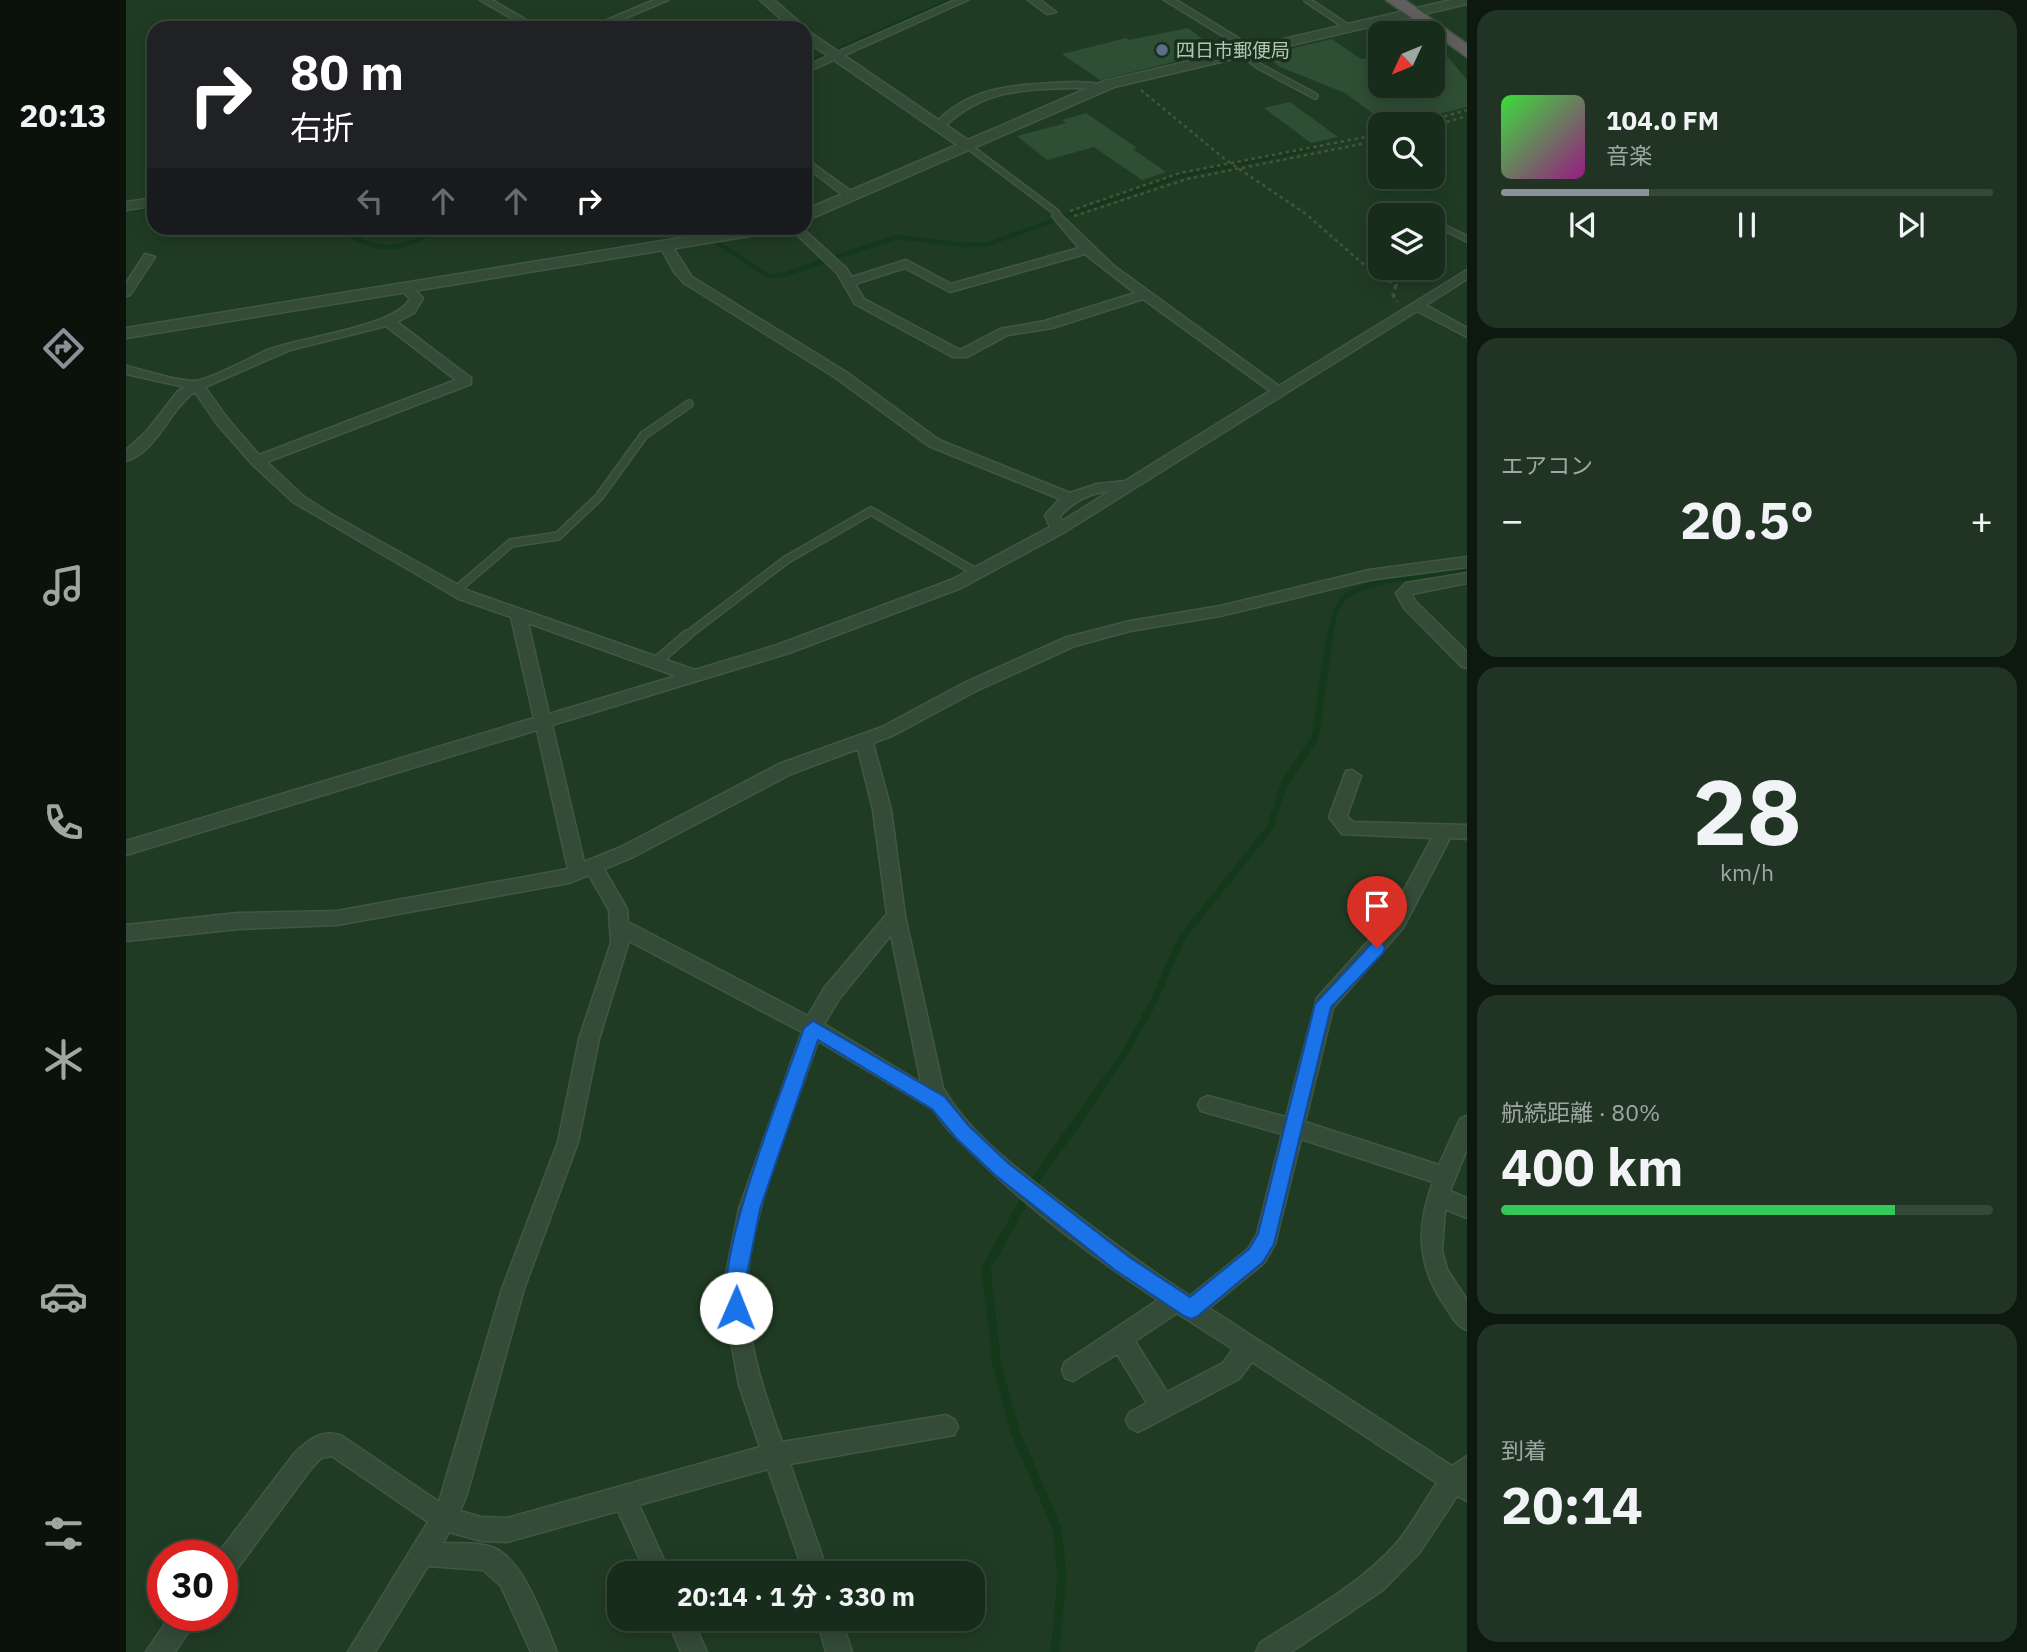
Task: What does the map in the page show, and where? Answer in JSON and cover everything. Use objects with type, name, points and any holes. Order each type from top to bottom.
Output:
[{"type":"highway","points":[[1394,0],[1467,52]]},
{"type":"street","points":[[485,0],[522,21]]},
{"type":"street","points":[[610,21],[663,0]]},
{"type":"street","points":[[766,0],[791,21]]},
{"type":"street","points":[[812,67],[963,0]]},
{"type":"street","points":[[1032,0],[1051,12]]},
{"type":"street","points":[[1169,0],[1247,51]]},
{"type":"street","points":[[812,213],[1099,87],[1467,0]]},
{"type":"street","points":[[812,39],[835,57],[968,146]]},
{"type":"street","points":[[939,126],[962,104],[991,91],[1081,85],[1099,87]]},
{"type":"street","points":[[812,166],[851,196]]},
{"type":"street","points":[[126,206],[147,203]]},
{"type":"street","points":[[1059,216],[1088,249],[1143,295],[1279,393]]},
{"type":"street","points":[[126,333],[728,235]]},
{"type":"street","points":[[803,235],[842,271],[859,301],[958,354],[1000,333],[1047,325],[1143,295]]},
{"type":"street","points":[[666,246],[680,272],[688,280],[841,374],[934,443],[1070,498]]},
{"type":"street","points":[[848,282],[906,264],[950,288],[1088,249]]},
{"type":"street","points":[[126,292],[149,257]]},
{"type":"street","points":[[126,848],[820,637],[977,573],[1058,530],[1467,274]]},
{"type":"street","points":[[126,457],[152,434],[183,394],[197,385],[286,347],[388,321],[415,305],[417,298],[406,288]]},
{"type":"street","points":[[1413,308],[1467,333]]},
{"type":"street","points":[[257,461],[466,381],[388,321]]},
{"type":"street","points":[[126,370],[197,385],[222,421],[257,461],[298,499],[456,591],[519,617],[657,661],[692,675]]},
{"type":"street","points":[[1058,530],[1052,515],[1070,498],[1097,486],[1130,486]]},
{"type":"street","points":[[126,933],[238,922],[337,918],[537,884],[586,870],[762,780],[864,740],[1016,664],[1100,632],[1220,611],[1369,575],[1467,562]]},
{"type":"street","points":[[1467,578],[1411,587],[1404,593],[1409,604],[1467,662]]},
{"type":"street","points":[[361,1652],[444,1519],[458,1482],[513,1289],[568,1142],[589,1039],[620,943],[618,909],[586,870],[543,720],[519,617]]},
{"type":"street","points":[[864,740],[882,810],[896,916],[939,1103]]},
{"type":"street","points":[[1352,776],[1338,817],[1348,829],[1467,832]]},
{"type":"street","points":[[1073,1370],[1120,1338],[1184,1304],[1256,1256],[1267,1237],[1324,1004],[1377,948],[1396,923],[1444,833]]},
{"type":"street","points":[[812,1561],[750,1385],[742,1346],[736,1279],[750,1209],[813,1028],[832,993],[896,916]]},
{"type":"street","points":[[620,927],[813,1028],[939,1103],[963,1132],[1002,1169],[1122,1264],[1249,1347],[1462,1479],[1439,1497],[1418,1536],[1401,1556],[1363,1587],[1269,1652]]},
{"type":"street","points":[[1208,1105],[1294,1128],[1442,1187],[1467,1208]]},
{"type":"street","points":[[1467,1125],[1442,1187],[1430,1234],[1431,1251],[1437,1271],[1467,1319]]},
{"type":"street","points":[[1120,1338],[1163,1407]]},
{"type":"street","points":[[1138,1420],[1231,1371],[1249,1347]]},
{"type":"street","points":[[238,1547],[315,1448],[334,1444],[444,1519],[481,1529],[507,1530],[530,1526],[623,1496],[775,1455],[946,1427]]},
{"type":"street","points":[[623,1496],[653,1561]]},
{"type":"street","points":[[423,1554],[488,1558],[510,1577],[544,1652]]},
{"type":"street","points":[[159,1652],[175,1631]]},
{"type":"street","points":[[684,1631],[694,1652]]},
{"type":"street","points":[[833,1631],[839,1652]]},
{"type":"lane","points":[[1307,0],[1349,28]]},
{"type":"lane","points":[[1247,51],[1257,65],[1315,96]]},
{"type":"lane","points":[[968,146],[1059,216]]},
{"type":"lane","points":[[1445,228],[1467,239]]},
{"type":"lane","points":[[456,591],[511,543],[558,536],[599,497],[644,435],[689,404]]},
{"type":"lane","points":[[657,661],[741,591],[821,536],[871,512],[977,573]]},
{"type":"path","points":[[1127,79],[1230,164],[1310,217],[1362,262],[1395,285],[1395,299],[1413,308]]},
{"type":"path","points":[[1445,116],[1467,110]]},
{"type":"path","points":[[1445,122],[1467,116]]},
{"type":"path","points":[[1059,216],[1180,173],[1368,137]]},
{"type":"path","points":[[1059,216],[1167,182],[1297,153],[1368,142]]},
{"type":"building","points":[[1188,28],[1218,51],[1100,80],[1062,54],[1126,38],[1129,40]]},
{"type":"building","points":[[1332,39],[1361,59],[1368,58],[1368,98],[1446,98],[1446,57],[1467,80],[1467,107],[1445,112],[1371,112],[1345,93],[1280,67],[1264,55]]},
{"type":"building","points":[[1290,102],[1338,137],[1311,143],[1264,108]]},
{"type":"building","points":[[1086,113],[1137,148],[1133,149],[1166,172],[1142,180],[1094,147],[1047,160],[1017,136],[1066,123],[1062,120]]},
{"type":"waterway","points":[[812,61],[952,0]]},
{"type":"waterway","points":[[706,235],[768,276],[782,275],[896,237],[965,245],[988,244],[1175,177],[1314,148]]},
{"type":"waterway","points":[[126,210],[147,208]]},
{"type":"waterway","points":[[349,235],[366,243],[389,247],[400,246],[427,235]]},
{"type":"waterway","points":[[1330,637],[1339,606],[1345,597],[1355,591],[1385,581],[1467,571]]},
{"type":"waterway","points":[[1101,1086],[1120,1061],[1153,1003],[1181,939],[1270,828],[1284,784],[1315,738],[1330,635]]},
{"type":"waterway","points":[[1055,1652],[1062,1576],[1057,1528],[1016,1434],[997,1366],[986,1268],[1038,1177],[1103,1084]]},
{"type":"place","name":"四日市郵便局","points":[[1162,50]]},
{"type":"route","points":[[736,1308],[736,1279],[750,1209],[813,1028],[939,1103],[963,1132],[1002,1169],[1122,1264],[1191,1309],[1256,1256],[1267,1237],[1315,1029],[1324,1004],[1333,991],[1377,948]]}]
